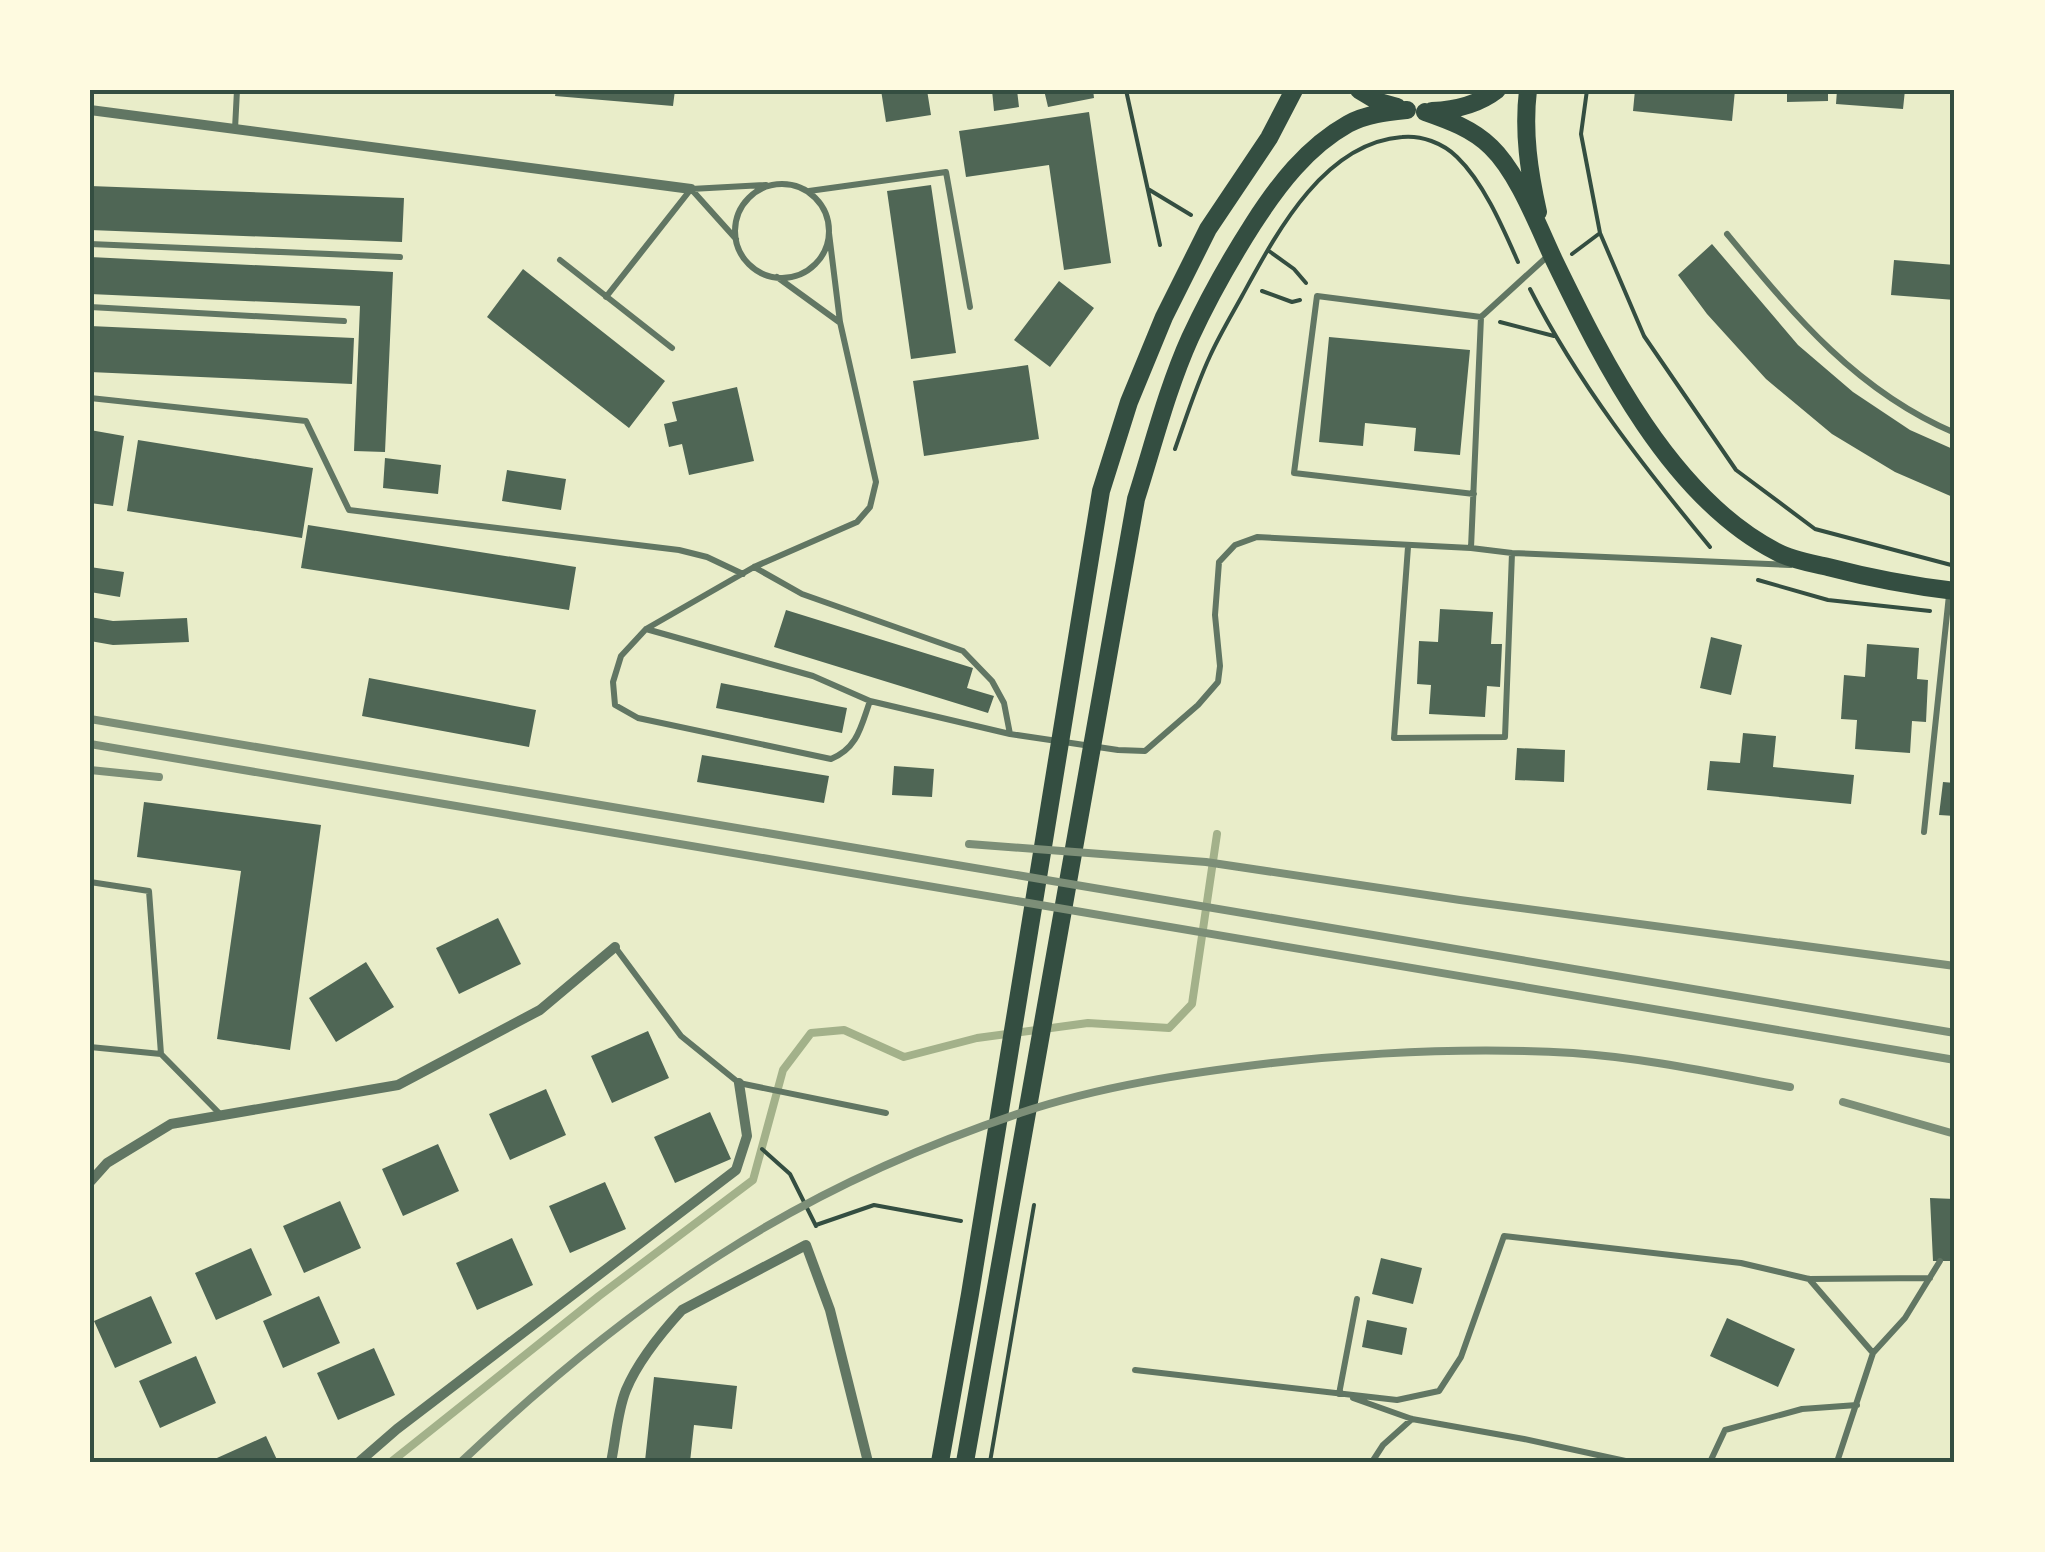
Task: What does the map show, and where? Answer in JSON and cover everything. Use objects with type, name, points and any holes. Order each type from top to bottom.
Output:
[{"type":"main road","points":[[940,1462],[1100,491],[1129,402],[1164,317],[1208,229],[1268,138],[1294,90]]},
{"type":"main road","points":[[1359,90],[1379,102],[1451,121],[1492,147],[1508,167],[1597,345],[1648,430],[1704,497],[1735,527],[1780,555],[1880,580],[1952,590]]},
{"type":"main road","points":[[964,1462],[1136,499],[1189,340],[1229,262],[1273,193],[1322,142],[1346,125],[1381,113],[1453,110],[1497,90]]},
{"type":"main road","points":[[1528,90],[1528,168],[1548,245]]},
{"type":"street","points":[[90,110],[691,189]]},
{"type":"street","points":[[90,1182],[106,1163],[171,1124],[398,1084],[540,1010],[615,947]]},
{"type":"street","points":[[359,1462],[736,1170],[748,1136],[739,1083]]},
{"type":"street","points":[[611,1462],[625,1392],[667,1326],[682,1310],[806,1245],[830,1310],[868,1462]]},
{"type":"lane","points":[[235,129],[236,90]]},
{"type":"lane","points":[[808,192],[946,172],[970,307]]},
{"type":"lane","points":[[777,184],[762,188],[740,210],[736,239],[750,265],[777,277],[806,271],[826,248],[829,233]]},
{"type":"lane","points":[[606,296],[691,189],[794,185],[820,202],[827,217],[840,322],[876,482],[870,507],[858,522],[754,567],[646,629],[622,656],[614,682],[615,705],[638,718],[831,759],[846,753],[860,730],[870,700]]},
{"type":"lane","points":[[691,189],[736,239]]},
{"type":"lane","points":[[1728,234],[1817,337],[1870,386],[1924,420],[1955,433]]},
{"type":"lane","points":[[90,244],[400,257]]},
{"type":"lane","points":[[1471,548],[1481,317],[1524,276],[1548,245]]},
{"type":"lane","points":[[560,260],[672,348]]},
{"type":"lane","points":[[777,277],[840,322]]},
{"type":"lane","points":[[1474,494],[1294,472],[1317,296],[1481,317]]},
{"type":"lane","points":[[90,307],[344,321]]},
{"type":"lane","points":[[90,398],[306,421],[349,510],[679,550],[707,557],[743,574]]},
{"type":"lane","points":[[646,629],[813,676],[870,700],[1010,734],[1118,750],[1145,750],[1198,705],[1218,682],[1215,615],[1219,562],[1235,544],[1257,537],[1826,567]]},
{"type":"lane","points":[[1408,546],[1394,738],[1505,737],[1512,553]]},
{"type":"lane","points":[[754,567],[802,594],[963,652],[992,681],[1004,704],[1010,734]]},
{"type":"lane","points":[[1924,832],[1952,590]]},
{"type":"lane","points":[[90,882],[149,891],[161,1054]]},
{"type":"lane","points":[[615,947],[681,1036],[739,1083],[886,1113]]},
{"type":"lane","points":[[90,1047],[161,1054],[222,1116]]},
{"type":"lane","points":[[1134,1370],[1397,1400],[1440,1391],[1461,1357],[1504,1236],[1740,1263],[1810,1279],[1930,1278]]},
{"type":"lane","points":[[1837,1462],[1873,1354],[1905,1318],[1940,1262]]},
{"type":"lane","points":[[1810,1279],[1873,1354]]},
{"type":"lane","points":[[1340,1394],[1358,1299]]},
{"type":"lane","points":[[1340,1394],[1412,1418],[1630,1462]]},
{"type":"lane","points":[[1710,1462],[1725,1430],[1802,1409],[1857,1405]]},
{"type":"lane","points":[[1372,1462],[1412,1418]]},
{"type":"path","points":[[1126,90],[1160,245]]},
{"type":"path","points":[[1587,90],[1581,134],[1600,233],[1644,336],[1736,470],[1816,529],[1955,566]]},
{"type":"path","points":[[1175,449],[1210,356],[1267,250],[1309,191],[1354,150],[1386,138],[1424,138],[1459,158],[1499,220],[1554,336],[1647,471],[1724,562]]},
{"type":"path","points":[[1148,189],[1201,222]]},
{"type":"path","points":[[1262,291],[1292,302],[1317,296],[1294,269],[1267,250]]},
{"type":"path","points":[[1481,317],[1554,336]]},
{"type":"path","points":[[1756,580],[1828,600],[1948,613]]},
{"type":"path","points":[[748,1136],[790,1174],[816,1224]]},
{"type":"path","points":[[806,1245],[816,1224],[874,1204],[963,1222]]},
{"type":"path","points":[[990,1462],[1016,1306]]},
{"type":"building","points":[[556,90],[675,90],[673,106],[555,96]]},
{"type":"building","points":[[881,90],[927,90],[931,115],[886,122]]},
{"type":"building","points":[[992,90],[1017,90],[1019,107],[994,111]]},
{"type":"building","points":[[1044,90],[1093,90],[1094,98],[1048,107]]},
{"type":"building","points":[[1635,90],[1735,90],[1732,121],[1633,111]]},
{"type":"building","points":[[1787,90],[1828,90],[1828,101],[1787,102]]},
{"type":"building","points":[[1837,90],[1905,90],[1903,109],[1836,104]]},
{"type":"building","points":[[1089,112],[1111,263],[1064,270],[1049,165],[966,177],[959,131]]},
{"type":"building","points":[[931,185],[956,353],[911,359],[887,191]]},
{"type":"building","points":[[90,186],[404,198],[402,242],[90,230]]},
{"type":"building","points":[[1712,244],[1798,345],[1853,392],[1910,430],[1955,450],[1955,498],[1895,472],[1832,434],[1766,379],[1707,314],[1678,275]]},
{"type":"building","points":[[90,257],[393,272],[385,452],[354,451],[360,306],[90,294]]},
{"type":"building","points":[[1894,260],[1955,265],[1955,300],[1891,295]]},
{"type":"building","points":[[523,269],[665,381],[629,428],[487,317]]},
{"type":"building","points":[[1059,281],[1094,308],[1050,367],[1014,340]]},
{"type":"building","points":[[90,326],[354,338],[352,384],[90,372]]},
{"type":"building","points":[[1329,337],[1470,350],[1460,455],[1414,451],[1416,428],[1365,423],[1363,446],[1319,442]]},
{"type":"building","points":[[1028,365],[1039,439],[924,456],[913,381]]},
{"type":"building","points":[[737,387],[754,461],[689,475],[682,444],[669,447],[664,424],[677,421],[672,402]]},
{"type":"building","points":[[90,430],[124,436],[113,506],[90,503]]},
{"type":"building","points":[[138,440],[313,468],[302,538],[127,511]]},
{"type":"building","points":[[385,458],[441,465],[438,494],[383,488]]},
{"type":"building","points":[[507,470],[566,479],[561,510],[502,501]]},
{"type":"building","points":[[308,525],[576,567],[569,610],[301,568]]},
{"type":"building","points":[[90,567],[124,572],[120,597],[90,592]]},
{"type":"building","points":[[1440,609],[1493,612],[1491,644],[1502,644],[1500,687],[1487,686],[1485,717],[1429,714],[1431,685],[1417,684],[1419,641],[1438,642]]},
{"type":"building","points":[[786,610],[973,668],[967,688],[994,696],[988,713],[774,647]]},
{"type":"building","points":[[90,617],[113,621],[187,618],[189,642],[113,645],[90,641]]},
{"type":"building","points":[[1711,637],[1742,645],[1731,695],[1700,688]]},
{"type":"building","points":[[1867,644],[1919,648],[1917,679],[1928,680],[1926,722],[1912,721],[1910,753],[1855,749],[1857,720],[1841,719],[1844,675],[1865,677]]},
{"type":"building","points":[[369,678],[536,710],[529,747],[362,716]]},
{"type":"building","points":[[721,683],[847,708],[842,733],[716,708]]},
{"type":"building","points":[[1743,733],[1776,736],[1773,767],[1854,775],[1851,804],[1707,790],[1710,761],[1740,763]]},
{"type":"building","points":[[1517,748],[1565,750],[1564,782],[1515,780]]},
{"type":"building","points":[[702,755],[829,776],[824,803],[697,782]]},
{"type":"building","points":[[894,766],[934,769],[932,797],[892,795]]},
{"type":"building","points":[[1943,782],[1955,783],[1955,816],[1939,815]]},
{"type":"building","points":[[144,802],[321,825],[290,1050],[217,1039],[241,871],[137,857]]},
{"type":"building","points":[[498,918],[521,964],[459,994],[436,948]]},
{"type":"building","points":[[366,962],[394,1007],[336,1042],[309,998]]},
{"type":"building","points":[[648,1031],[669,1078],[612,1103],[591,1056]]},
{"type":"building","points":[[546,1089],[566,1135],[510,1160],[489,1114]]},
{"type":"building","points":[[710,1112],[731,1159],[675,1183],[654,1137]]},
{"type":"building","points":[[438,1144],[459,1191],[403,1216],[382,1169]]},
{"type":"building","points":[[605,1182],[626,1229],[570,1253],[549,1206]]},
{"type":"building","points":[[1930,1198],[1955,1199],[1955,1261],[1933,1261]]},
{"type":"building","points":[[340,1201],[361,1248],[304,1273],[283,1226]]},
{"type":"building","points":[[512,1238],[533,1285],[477,1310],[456,1263]]},
{"type":"building","points":[[251,1248],[272,1295],[216,1320],[195,1273]]},
{"type":"building","points":[[1381,1258],[1422,1268],[1413,1304],[1372,1294]]},
{"type":"building","points":[[151,1296],[172,1343],[115,1368],[94,1321]]},
{"type":"building","points":[[319,1296],[340,1343],[283,1368],[263,1321]]},
{"type":"building","points":[[1727,1318],[1795,1349],[1778,1387],[1710,1356]]},
{"type":"building","points":[[1367,1320],[1407,1328],[1402,1355],[1362,1347]]},
{"type":"building","points":[[374,1348],[395,1395],[338,1420],[317,1373]]},
{"type":"building","points":[[196,1356],[216,1403],[160,1428],[139,1381]]},
{"type":"building","points":[[654,1377],[737,1386],[732,1429],[694,1425],[690,1462],[645,1461]]},
{"type":"building","points":[[266,1436],[278,1462],[208,1462]]},
{"type":"waterway","points":[[391,1462],[599,1296],[753,1180],[783,1070],[811,1033],[844,1030],[904,1057],[977,1038],[1088,1023],[1169,1028],[1192,1004],[1217,834]]},
{"type":"railway","points":[[90,719],[1955,1033]]},
{"type":"railway","points":[[90,744],[1955,1060]]},
{"type":"railway","points":[[90,770],[159,777]]},
{"type":"railway","points":[[969,844],[1206,862],[1955,966]]},
{"type":"railway","points":[[461,1462],[618,1327],[755,1233],[904,1157],[981,1127],[1082,1095],[1240,1067],[1347,1056],[1460,1051],[1600,1055],[1790,1087]]},
{"type":"railway","points":[[1843,1102],[1955,1134]]}]
